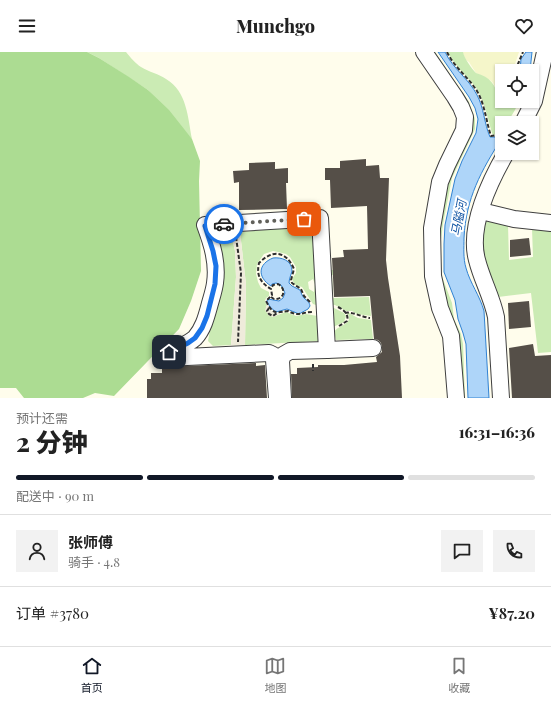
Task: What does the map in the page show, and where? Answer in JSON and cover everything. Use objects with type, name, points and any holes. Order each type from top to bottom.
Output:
[{"type":"street","points":[[424,52],[455,97],[465,117],[464,130],[440,182],[434,213],[432,234],[433,276],[440,308],[451,336],[456,398]]},
{"type":"street","points":[[526,116],[534,101],[545,52]]},
{"type":"street","points":[[501,398],[496,318],[494,306],[476,258],[476,235],[481,211],[490,183],[502,160]]},
{"type":"street","points":[[481,211],[514,219],[551,223]]},
{"type":"street","points":[[277,398],[273,355],[269,353],[166,358],[166,355],[195,338],[202,328],[207,316],[215,284],[216,271],[213,251],[205,226],[320,218],[327,350]]},
{"type":"street","points":[[283,398],[281,361],[283,355],[290,352],[373,348]]},
{"type":"path","points":[[447,52],[459,70],[472,84],[480,96],[491,136],[495,136]]},
{"type":"path","points":[[518,64],[524,52]]},
{"type":"path","points":[[234,224],[241,273],[238,355]]},
{"type":"path","points":[[277,313],[270,308],[266,301],[272,295],[271,289],[261,282],[258,273],[259,264],[267,256],[276,254],[281,254],[290,260],[294,269],[292,283],[301,289],[304,296],[310,301],[311,304],[325,311]]},
{"type":"path","points":[[271,289],[273,285],[278,284],[282,287],[284,293],[282,298],[279,299],[274,299],[271,297]]},
{"type":"path","points":[[270,308],[267,311],[269,314],[275,315],[286,311],[296,315],[325,311]]},
{"type":"path","points":[[345,312],[352,312],[362,317],[370,318]]},
{"type":"green space","points":[[0,52],[87,52],[99,58],[148,90],[169,110],[192,139],[200,161],[201,271],[191,301],[179,329],[114,396],[95,393],[83,398],[24,398],[16,388],[0,388]]},
{"type":"green space","points":[[87,52],[126,52],[139,66],[163,77],[173,84],[182,98],[188,114],[192,139],[148,90],[99,58]]},
{"type":"green space","points":[[430,52],[435,52],[469,102],[475,119],[475,129],[452,178],[440,247],[441,274],[452,303],[454,319],[461,334],[463,344],[465,398],[461,398],[437,274],[442,193],[467,135]]},
{"type":"green space","points":[[448,52],[463,52],[466,60],[476,73],[492,82],[495,88],[495,108],[516,108],[511,116],[495,116],[495,134],[493,135],[492,133],[484,104],[477,89]]},
{"type":"green space","points":[[462,52],[519,52],[515,64],[495,64],[495,87],[490,80],[476,73]]},
{"type":"green space","points":[[484,221],[508,225],[509,260],[533,257],[532,228],[551,229],[551,352],[538,353],[531,293],[498,297],[482,257]]},
{"type":"green space","points":[[313,226],[319,306],[313,304],[302,287],[295,285],[292,279],[296,273],[296,267],[290,257],[286,254],[273,251],[264,254],[257,264],[256,274],[261,288],[269,292],[269,296],[265,301],[267,305],[266,307],[272,317],[286,312],[296,316],[306,314],[323,317],[320,341],[245,345],[246,284],[240,232]],"holes":[[[313,279],[315,284],[314,292],[309,289],[308,282]]]},
{"type":"green space","points":[[217,233],[231,233],[235,251],[236,277],[231,345],[213,346],[208,341],[212,319],[215,235]]},
{"type":"green space","points":[[327,270],[341,270],[348,275],[332,275],[333,298],[369,297],[371,316],[346,311],[335,305],[328,304]]},
{"type":"green space","points":[[334,308],[344,313],[346,316],[344,322],[333,327],[327,309]]},
{"type":"green space","points":[[347,313],[358,318],[371,320],[373,339],[336,340],[334,332],[349,320]]},
{"type":"shaded area","points":[[240,232],[246,284],[245,345],[231,345],[236,277],[235,251],[231,233]]},
{"type":"shaded area","points":[[267,305],[274,313],[279,314],[274,317],[269,316],[265,310]]},
{"type":"water","name":"马隘河","points":[[438,52],[445,52],[452,64],[474,89],[481,105],[490,137],[495,137],[495,149],[487,162],[471,197],[465,224],[464,238],[464,257],[466,268],[484,311],[489,398],[468,398],[466,344],[458,319],[455,300],[444,272],[445,225],[455,179],[476,133],[478,119],[475,108]]},
{"type":"water","points":[[526,52],[532,52],[531,64],[521,64],[521,59]]},
{"type":"water","points":[[273,258],[286,260],[290,264],[292,271],[289,283],[300,290],[303,297],[309,303],[310,306],[308,309],[299,314],[287,309],[276,312],[270,307],[267,301],[268,299],[279,301],[283,298],[285,293],[281,285],[276,283],[272,284],[271,286],[263,279],[261,271],[262,267]]},
{"type":"building","points":[[366,159],[366,166],[379,165],[380,178],[389,178],[386,260],[400,356],[402,398],[292,398],[291,374],[297,374],[297,368],[318,367],[318,365],[344,365],[377,362],[376,357],[382,352],[381,343],[374,339],[370,296],[334,297],[332,258],[344,257],[343,250],[368,249],[367,206],[331,208],[330,180],[325,180],[325,168],[340,168],[340,161]]},
{"type":"building","points":[[275,162],[275,169],[288,168],[288,183],[286,183],[287,209],[239,210],[239,182],[234,183],[233,171],[249,170],[249,163]]},
{"type":"building","points":[[529,238],[531,255],[510,257],[510,240]]},
{"type":"building","points":[[529,301],[531,327],[509,329],[508,303]]},
{"type":"building","points":[[533,344],[535,356],[551,355],[551,398],[512,398],[509,348]]},
{"type":"building","points":[[256,363],[256,366],[265,365],[267,398],[147,398],[147,379],[151,379],[151,373],[162,373],[162,367]]},
{"type":"way so far","points":[[224,224],[304,219]]},
{"type":"route","points":[[169,352],[195,338],[202,328],[207,316],[216,276],[213,251],[205,226],[224,224]]}]
